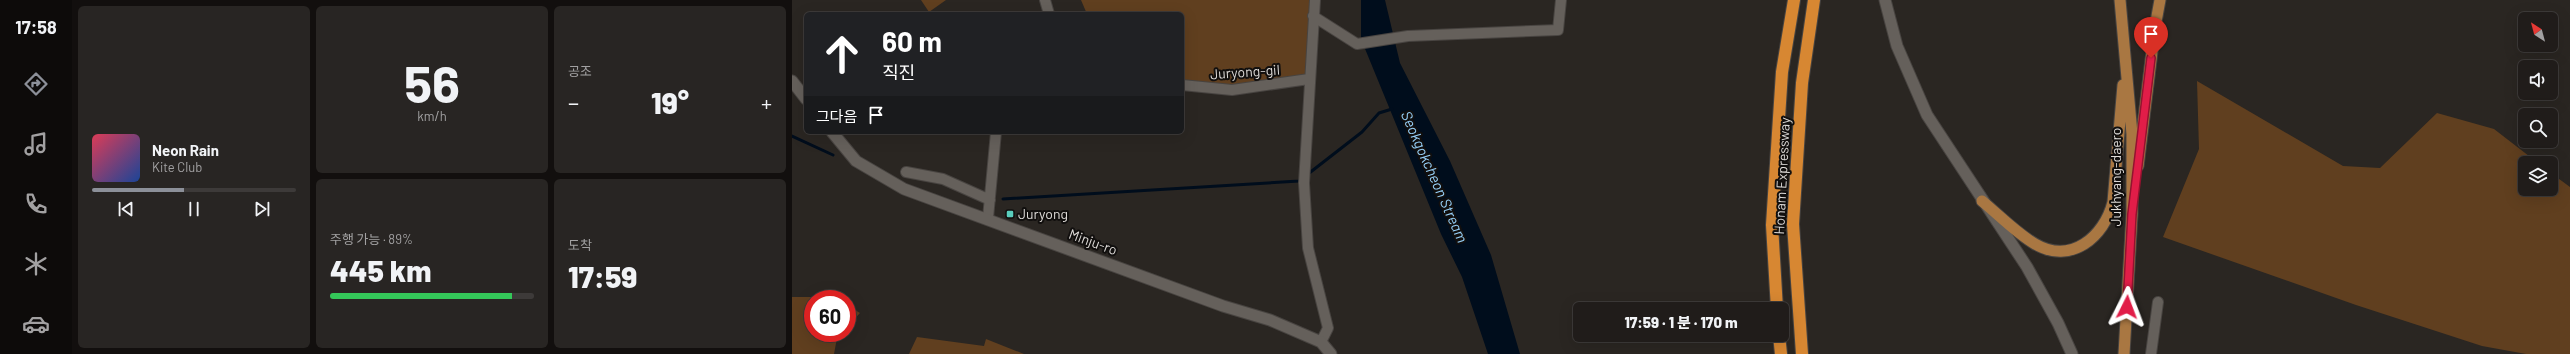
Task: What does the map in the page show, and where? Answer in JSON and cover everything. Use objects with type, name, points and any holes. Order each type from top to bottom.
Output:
[{"type":"highway","name":"Honam Expressway","points":[[1777,302],[1772,225],[1782,72],[1794,0]]},
{"type":"highway","name":"Honam Expressway","points":[[1802,354],[1793,224],[1802,84],[1814,0]]},
{"type":"highway","points":[[1780,342],[1781,354]]},
{"type":"main road","points":[[1885,0],[1897,46],[1927,115],[1982,201],[2027,267],[2058,322],[2072,354]]},
{"type":"main road","name":"Jukhyang-daero","points":[[2120,0],[2132,134],[2132,214],[2124,354]]},
{"type":"main road","points":[[2132,214],[2155,27],[2160,0]]},
{"type":"main road","points":[[1982,201],[2036,244],[2052,250],[2075,248],[2086,244],[2099,233],[2109,219],[2113,202],[2125,49]]},
{"type":"main road","points":[[792,81],[804,96]]},
{"type":"main road","name":"Minju-ro","points":[[834,134],[856,161],[904,189],[988,218],[1223,306],[1270,320],[1321,342],[1331,354]]},
{"type":"street","points":[[1045,0],[1048,12]]},
{"type":"street","points":[[1315,0],[1309,79],[1304,184],[1308,248],[1328,328],[1321,342]]},
{"type":"street","points":[[1313,16],[1357,44],[1400,37],[1558,30],[1561,0]]},
{"type":"street","name":"Juryong-gil","points":[[1184,86],[1232,90],[1309,79]]},
{"type":"street","points":[[988,218],[996,134]]},
{"type":"street","points":[[906,172],[943,179],[990,200]]},
{"type":"street","points":[[2151,354],[2158,302]]},
{"type":"shaded area","points":[[921,0],[946,0],[929,12]]},
{"type":"shaded area","points":[[1081,0],[1312,0],[1306,77],[1217,87],[1184,82],[1184,12],[1086,12]]},
{"type":"shaded area","points":[[2197,81],[2343,166],[2380,168],[2437,113],[2494,129],[2529,156],[2518,156],[2518,196],[2558,196],[2558,178],[2570,187],[2570,354],[2526,354],[2482,346],[2356,305],[2163,237],[2199,149]]},
{"type":"shaded area","points":[[792,297],[804,297],[804,342],[836,342],[834,354],[792,354]]},
{"type":"shaded area","points":[[856,311],[860,313],[856,317]]},
{"type":"shaded area","points":[[917,337],[984,346],[986,339],[1024,354],[909,354]]},
{"type":"water","name":"Seokgokcheon Stream","points":[[1361,0],[1385,0],[1400,63],[1450,161],[1491,255],[1520,354],[1488,354],[1462,277],[1441,234],[1361,39]]},
{"type":"waterway","points":[[1308,174],[1362,132],[1379,113],[1392,109]]},
{"type":"waterway","points":[[792,136],[833,155]]},
{"type":"waterway","points":[[1003,199],[1299,181],[1302,179]]},
{"type":"place","name":"Juryong","points":[[1010,214]]},
{"type":"route","points":[[2127,307],[2132,214],[2151,58]]}]
